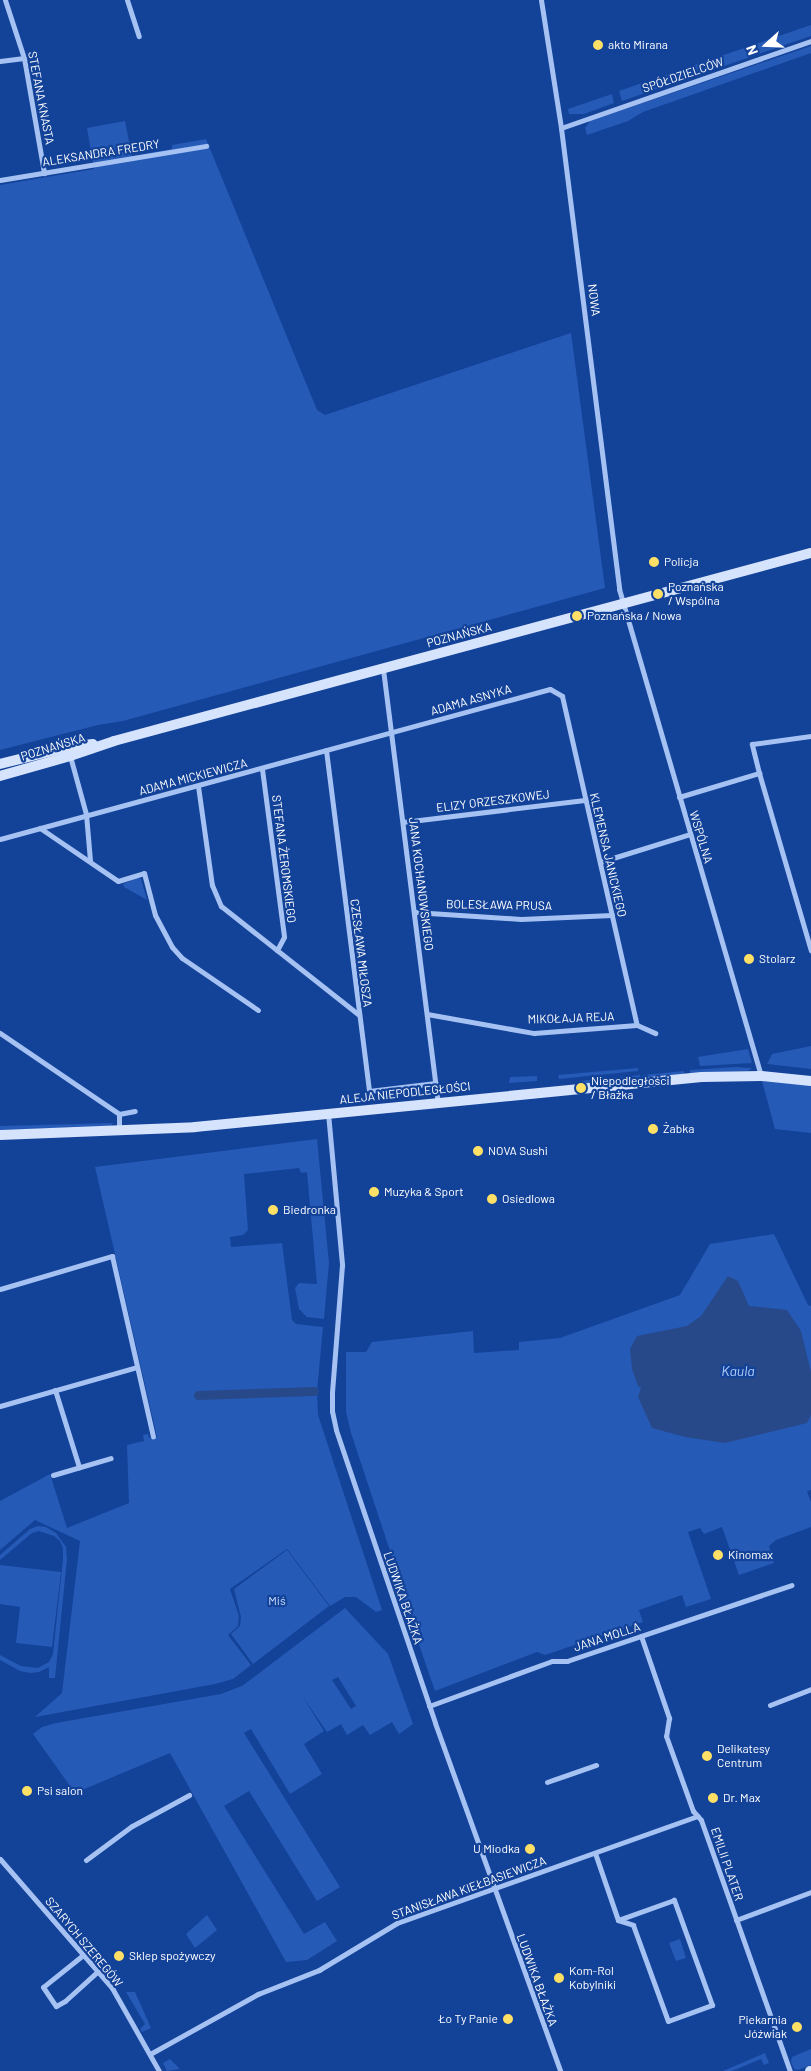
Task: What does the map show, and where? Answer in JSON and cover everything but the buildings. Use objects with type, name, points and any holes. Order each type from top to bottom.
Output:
[{"type":"main road","name":"POZNAŃSKA","points":[[0,764],[69,752],[114,741],[811,553]]},
{"type":"main road","name":"POZNAŃSKA","points":[[0,776],[69,752]]},
{"type":"main road","name":"ALEJA NIEPODLEGŁOŚCI","points":[[0,1135],[195,1127],[702,1077],[761,1076],[811,1081]]},
{"type":"street","name":"STEFANA KNASTA","points":[[4,0],[24,58],[44,173]]},
{"type":"street","points":[[127,0],[139,36]]},
{"type":"street","name":"NOWA","points":[[541,0],[561,128],[622,604]]},
{"type":"street","name":"SPÓŁDZIELCÓW","points":[[561,128],[811,41]]},
{"type":"street","points":[[0,61],[24,58]]},
{"type":"street","name":"ALEKSANDRA FREDRY","points":[[0,180],[206,146]]},
{"type":"street","name":"WSPÓLNA","points":[[622,604],[761,1076]]},
{"type":"street","name":"JANA KOCHANOWSKIEGO","points":[[382,668],[438,1102]]},
{"type":"street","name":"ADAMA ASNYKA","points":[[391,733],[550,688],[556,692]]},
{"type":"street","name":"KLEMENSA JANICKIEGO","points":[[556,692],[562,696],[636,1025]]},
{"type":"street","name":"ADAMA MICKIEWICZA","points":[[0,839],[86,814],[198,786],[391,733]]},
{"type":"street","points":[[811,736],[752,744],[811,951]]},
{"type":"street","name":"CZESŁAWA MIŁOSZA","points":[[326,750],[369,1091],[436,1083]]},
{"type":"street","points":[[69,752],[86,814],[90,861]]},
{"type":"street","name":"STEFANA ŻEROMSKIEGO","points":[[262,769],[284,938],[277,950]]},
{"type":"street","points":[[679,797],[759,773]]},
{"type":"street","points":[[198,786],[212,884],[217,898],[228,913],[359,1015]]},
{"type":"street","name":"ELIZY ORZESZKOWEJ","points":[[403,822],[586,800]]},
{"type":"street","points":[[40,828],[118,881],[144,873],[155,915],[172,947],[190,963],[258,1010]]},
{"type":"street","points":[[600,862],[690,834]]},
{"type":"street","name":"BOLESŁAWA PRUSA","points":[[414,912],[521,919],[612,915]]},
{"type":"street","name":"MIKOŁAJA REJA","points":[[427,1014],[534,1032],[636,1025],[655,1033]]},
{"type":"street","points":[[0,1033],[119,1114],[135,1111]]},
{"type":"street","points":[[119,1114],[119,1131]]},
{"type":"street","name":"LUDWIKA BŁAŻKA","points":[[328,1114],[342,1264],[333,1367],[332,1411],[336,1430],[429,1706],[560,2071]]},
{"type":"street","points":[[0,1289],[112,1256],[153,1436]]},
{"type":"street","points":[[0,1406],[137,1367]]},
{"type":"street","points":[[55,1390],[79,1467]]},
{"type":"street","points":[[53,1475],[111,1458]]},
{"type":"street","name":"JANA MOLLA","points":[[429,1706],[552,1661],[567,1661],[792,1585]]},
{"type":"street","name":"EMILII PLATER","points":[[641,1636],[669,1718],[666,1736],[693,1811],[701,1820],[790,2071]]},
{"type":"street","points":[[770,1705],[811,1689]]},
{"type":"street","points":[[547,1782],[596,1765]]},
{"type":"street","points":[[86,1860],[132,1826],[189,1795]]},
{"type":"street","name":"STANISŁAWA KIEŁBASIEWICZA","points":[[150,2054],[258,1994],[318,1970],[397,1923],[495,1890],[698,1816]]},
{"type":"street","points":[[595,1853],[618,1920]]},
{"type":"street","name":"SZARYCH SZEREGÓW","points":[[0,1859],[112,1988],[159,2071]]},
{"type":"street","points":[[736,1920],[811,1892]]},
{"type":"street","points":[[674,1900],[712,2005],[668,2021],[634,1925],[618,1920],[674,1900]]},
{"type":"street","points":[[83,1955],[43,1987],[56,2006],[66,2001],[97,1972]]},
{"type":"green space","points":[[811,25],[811,36],[686,79],[683,69]]},
{"type":"green space","points":[[811,46],[811,53],[643,112],[628,121],[587,135],[585,128],[590,121]]},
{"type":"green space","points":[[674,72],[677,82],[622,101],[619,91]]},
{"type":"green space","points":[[612,94],[614,103],[584,114],[569,114],[568,109]]},
{"type":"green space","points":[[125,121],[132,156],[172,149],[172,145],[206,139],[317,410],[325,415],[571,333],[605,588],[123,721],[98,725],[0,750],[0,185],[94,169],[87,128]]},
{"type":"green space","points":[[138,878],[141,879],[147,900],[124,887],[123,884]]},
{"type":"green space","points":[[811,1046],[811,1069],[767,1064],[772,1054]]},
{"type":"green space","points":[[748,1049],[752,1063],[700,1066],[698,1057]]},
{"type":"green space","points":[[736,1067],[752,1068],[748,1071],[690,1074],[690,1070]]},
{"type":"green space","points":[[638,1068],[638,1071],[559,1079],[558,1075]]},
{"type":"green space","points":[[684,1071],[684,1074],[642,1078],[643,1075]]},
{"type":"green space","points":[[640,1075],[640,1078],[584,1084],[581,1081]]},
{"type":"green space","points":[[537,1076],[537,1081],[509,1083],[510,1077]]},
{"type":"green space","points":[[762,1081],[811,1085],[811,1133],[775,1129]]},
{"type":"green space","points":[[113,1123],[111,1126],[0,1130],[0,1126]]},
{"type":"green space","points":[[317,1139],[329,1263],[324,1319],[307,1317],[299,1309],[295,1288],[299,1283],[317,1284],[307,1172],[301,1173],[299,1168],[244,1174],[248,1230],[243,1235],[230,1237],[231,1247],[282,1243],[292,1320],[296,1324],[323,1327],[317,1391],[318,1415],[382,1610],[376,1612],[356,1597],[345,1597],[330,1606],[287,1549],[230,1589],[239,1616],[238,1626],[228,1635],[251,1665],[233,1679],[215,1684],[35,1717],[62,1693],[80,1541],[35,1520],[0,1550],[0,1501],[50,1474],[67,1528],[129,1503],[127,1445],[144,1441],[143,1435],[148,1434],[149,1438],[157,1437],[95,1167]]},
{"type":"green space","points":[[774,1234],[808,1305],[811,1306],[811,1490],[807,1491],[811,1502],[811,1527],[776,1540],[769,1546],[774,1563],[739,1575],[722,1527],[704,1534],[700,1528],[688,1532],[711,1599],[686,1607],[682,1595],[639,1610],[643,1622],[545,1655],[537,1652],[435,1691],[405,1604],[400,1605],[398,1599],[405,1596],[351,1433],[346,1412],[346,1352],[366,1352],[372,1342],[473,1331],[474,1353],[519,1350],[519,1342],[560,1338],[680,1295],[710,1244]]},
{"type":"green space","points":[[38,1526],[46,1527],[56,1533],[66,1547],[67,1559],[55,1678],[49,1678],[49,1667],[39,1672],[30,1673],[20,1671],[0,1660],[0,1655],[21,1666],[38,1668],[49,1662],[53,1654],[63,1559],[63,1548],[60,1541],[54,1536],[39,1531],[32,1533],[0,1560],[0,1555],[30,1529]]},
{"type":"green space","name":"Miś","points":[[287,1550],[329,1606],[253,1664],[231,1634],[240,1626],[241,1617],[234,1589]]},
{"type":"green space","points":[[0,1565],[61,1572],[52,1647],[16,1643],[20,1607],[0,1604]]},
{"type":"green space","points":[[345,1608],[388,1654],[413,1724],[399,1734],[392,1722],[370,1735],[363,1725],[347,1735],[341,1724],[327,1732],[303,1697],[324,1731],[304,1744],[322,1774],[290,1794],[251,1729],[244,1733],[340,1887],[317,1901],[249,1791],[224,1806],[304,1934],[325,1922],[337,1941],[307,1960],[286,1962],[170,1753],[75,1793],[33,1734],[42,1727],[56,1723],[221,1694],[242,1686]],"holes":[[[338,1677],[356,1706],[351,1709],[332,1680]]]},
{"type":"green space","points":[[207,1915],[217,1930],[195,1948],[186,1934]]},
{"type":"green space","points":[[680,1939],[686,1958],[676,1961],[669,1943]]},
{"type":"green space","points":[[126,1992],[135,1992],[151,2028],[142,2032],[140,2029],[145,2024]]},
{"type":"green space","points":[[811,2049],[811,2065],[798,2070],[794,2069],[791,2062],[792,2057]]},
{"type":"green space","points":[[765,2053],[769,2063],[764,2065],[761,2059],[732,2071],[723,2071]]},
{"type":"green space","points":[[170,2059],[180,2069],[167,2071],[163,2063]]},
{"type":"water","name":"Kaula","points":[[728,1276],[738,1281],[749,1306],[787,1310],[801,1331],[811,1372],[811,1415],[807,1423],[725,1443],[685,1437],[652,1428],[638,1397],[641,1388],[638,1386],[632,1369],[630,1349],[637,1336],[687,1326],[701,1316]]},
{"type":"waterway","points":[[198,1395],[314,1391]]},
{"type":"place","name":"akto Mirana","points":[[598,45]]},
{"type":"place","name":"Policja","points":[[654,562]]},
{"type":"place","name":"Poznańska / Wspólna","points":[[658,594]]},
{"type":"place","name":"Poznańska / Nowa","points":[[577,616]]},
{"type":"place","name":"Stolarz","points":[[749,959]]},
{"type":"place","name":"Niepodległości / Błażka","points":[[581,1088]]},
{"type":"place","name":"Żabka","points":[[653,1129]]},
{"type":"place","name":"NOVA Sushi","points":[[478,1151]]},
{"type":"place","name":"Muzyka & Sport","points":[[374,1192]]},
{"type":"place","name":"Osiedlowa","points":[[492,1199]]},
{"type":"place","name":"Biedronka","points":[[273,1210]]},
{"type":"place","name":"Kinomax","points":[[718,1555]]},
{"type":"place","name":"Delikatesy Centrum","points":[[707,1756]]},
{"type":"place","name":"Psi salon","points":[[27,1791]]},
{"type":"place","name":"Dr. Max","points":[[713,1798]]},
{"type":"place","name":"U Miodka","points":[[530,1849]]},
{"type":"place","name":"Sklep spożywczy","points":[[119,1956]]},
{"type":"place","name":"Kom-Rol Kobylniki","points":[[559,1978]]},
{"type":"place","name":"Ło Ty Panie","points":[[508,2019]]},
{"type":"place","name":"Piekarnia Jóźwiak","points":[[797,2027]]}]
